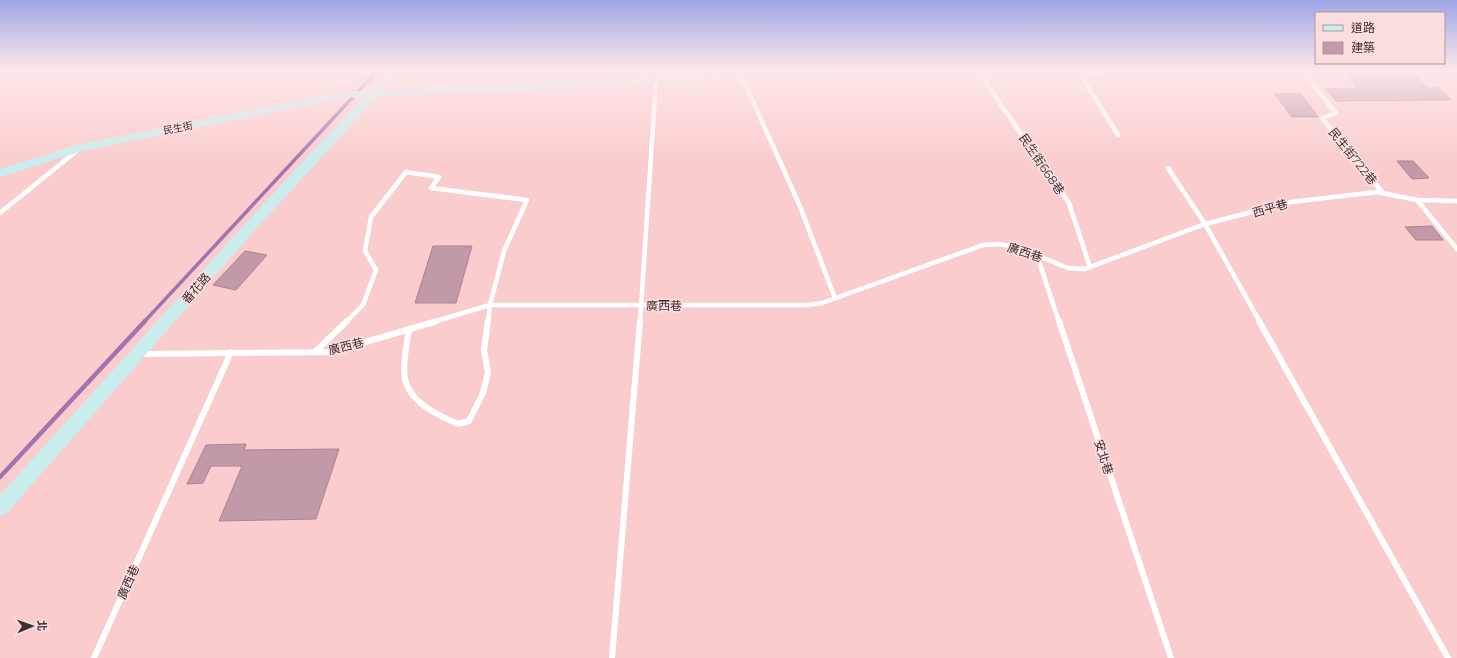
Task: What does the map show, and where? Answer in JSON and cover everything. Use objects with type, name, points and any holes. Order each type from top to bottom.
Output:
[{"type":"street","name":"民生街","points":[[0,173],[80,148],[315,101]]},
{"type":"street","name":"番花路","points":[[0,508],[250,227],[328,145],[366,101]]},
{"type":"lane","points":[[612,658],[641,305],[655,101]]},
{"type":"lane","points":[[753,101],[799,204],[836,298]]},
{"type":"lane","name":"民生街668巷","points":[[998,101],[1069,203],[1090,266]]},
{"type":"lane","points":[[1097,101],[1118,135]]},
{"type":"lane","name":"民生街722巷","points":[[1325,101],[1336,114],[1322,118],[1383,193]]},
{"type":"lane","points":[[0,214],[80,148]]},
{"type":"lane","points":[[1168,168],[1205,224],[1448,658]]},
{"type":"lane","points":[[315,352],[363,305],[376,270],[365,251],[371,217],[406,172],[439,177],[431,188],[527,200],[504,251],[490,305],[484,350],[488,373],[483,393],[469,421],[458,424],[451,421],[437,414],[410,393],[405,378],[409,329]]},
{"type":"lane","name":"西平巷","points":[[1090,266],[1205,224],[1291,202],[1359,193],[1383,193],[1416,200],[1457,201]]},
{"type":"lane","points":[[1416,200],[1457,249]]},
{"type":"lane","name":"廣西巷","points":[[138,354],[332,352],[490,305],[808,305],[822,303],[984,245],[999,244],[1019,248],[1068,268],[1084,269],[1090,266]]},
{"type":"lane","name":"安北巷","points":[[1037,255],[1171,658]]},
{"type":"lane","name":"廣西巷","points":[[94,658],[231,352]]},
{"type":"building","points":[[1280,101],[1306,101],[1318,117],[1292,117]]},
{"type":"building","points":[[1397,161],[1413,161],[1429,178],[1412,179]]},
{"type":"building","points":[[1432,226],[1443,240],[1416,240],[1405,227]]},
{"type":"building","points":[[433,246],[472,246],[456,303],[415,303]]},
{"type":"building","points":[[245,251],[267,255],[236,290],[213,285]]},
{"type":"building","points":[[246,444],[244,450],[339,449],[316,519],[219,521],[242,466],[211,466],[203,483],[187,484],[206,445]]},
{"type":"waterway","points":[[144,322],[349,101]]},
{"type":"waterway","points":[[0,477],[145,321]]}]
